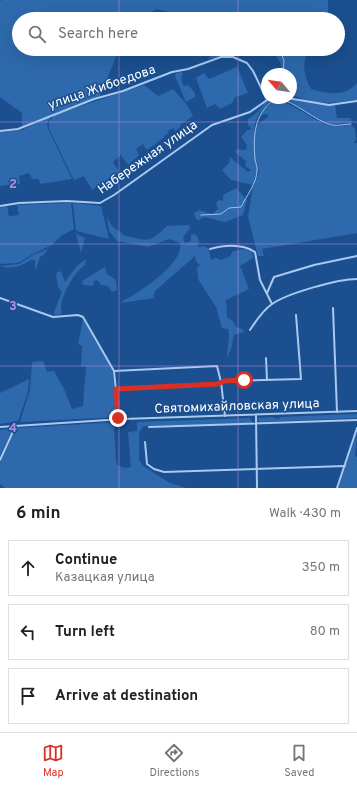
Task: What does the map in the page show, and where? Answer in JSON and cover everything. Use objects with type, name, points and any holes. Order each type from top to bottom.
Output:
[{"type":"street","name":"улица Жибоедова","points":[[0,131],[18,130],[94,99],[123,91],[172,72],[188,69],[210,60],[233,57],[247,63],[261,86]]},
{"type":"street","points":[[297,100],[329,105],[357,101]]},
{"type":"street","name":"Набережная улица","points":[[0,206],[19,203],[67,201],[100,203],[114,195],[212,125],[250,112],[263,104]]},
{"type":"street","points":[[210,249],[223,246],[235,246],[255,252],[260,280],[272,304]]},
{"type":"street","points":[[267,293],[274,277],[314,265],[357,256]]},
{"type":"street","points":[[250,330],[260,316],[272,304],[290,296],[344,279],[357,279]]},
{"type":"street","points":[[0,298],[53,317],[78,315],[83,317],[114,371],[119,420]]},
{"type":"street","points":[[333,308],[337,412]]},
{"type":"street","points":[[116,389],[218,384],[224,381],[302,379],[296,315]]},
{"type":"street","points":[[266,358],[267,380]]},
{"type":"street","points":[[114,371],[217,366],[221,382],[225,416]]},
{"type":"street","name":"Святомихайловская улица","points":[[0,427],[119,420],[357,411]]},
{"type":"street","points":[[256,416],[258,469],[257,488]]},
{"type":"street","name":"Святомихайловская улица","points":[[149,427],[357,420]]},
{"type":"street","points":[[0,460],[16,425]]},
{"type":"street","points":[[337,488],[357,428]]},
{"type":"street","points":[[145,442],[145,461],[154,469],[164,472],[345,466]]},
{"type":"shaded area","points":[[328,0],[328,12],[168,12],[157,9],[150,12],[12,12],[12,56],[117,56],[100,96],[22,126],[22,113],[0,97],[0,1]]},
{"type":"shaded area","points":[[210,56],[227,56],[208,59]]},
{"type":"shaded area","points":[[276,56],[306,56],[304,69],[311,89],[336,93],[347,91],[357,83],[357,100],[323,103],[299,98],[297,97],[297,68],[281,68],[281,64]]},
{"type":"shaded area","points":[[237,67],[248,93],[235,97],[232,103],[220,109],[215,104],[207,108],[196,78],[204,73],[209,79]]},
{"type":"shaded area","points":[[176,73],[183,73],[181,79],[184,86],[188,85],[195,93],[195,97],[186,102],[175,76]]},
{"type":"shaded area","points":[[144,85],[158,96],[173,89],[187,105],[193,116],[180,125],[180,127],[175,131],[173,128],[168,131],[169,133],[164,136],[165,137],[147,150],[143,144],[136,149],[139,155],[128,165],[121,155],[113,162],[119,172],[92,190],[84,176],[74,180],[49,129],[49,122],[54,115]]},
{"type":"shaded area","points":[[297,100],[335,105],[337,118],[351,118],[352,123],[332,124],[321,121],[294,104],[297,104]]},
{"type":"shaded area","points":[[263,104],[267,104],[262,110],[256,120],[254,130],[255,135],[256,126],[269,116],[265,114],[260,116],[262,111],[270,104],[287,104],[327,124],[337,126],[351,125],[355,129],[356,139],[354,143],[357,143],[357,233],[262,249],[264,256],[258,256],[248,217],[253,186],[259,173],[256,153],[258,170],[253,185],[231,180],[222,170],[229,163],[230,157],[248,172],[251,170],[245,166],[246,161],[235,152],[237,149],[246,150],[247,145],[241,137],[247,130],[252,129],[248,125],[248,119],[259,110]]},
{"type":"shaded area","points":[[51,116],[47,123],[48,129],[72,179],[41,184],[38,179],[32,179],[29,173],[19,176],[20,184],[0,186],[0,132],[22,130]]},
{"type":"shaded area","points":[[236,188],[247,200],[243,215],[225,222],[204,217],[199,220],[196,219],[194,213],[199,210],[212,214],[218,209],[216,203],[219,200],[223,201],[223,195]]},
{"type":"shaded area","points":[[71,203],[74,229],[61,236],[52,245],[18,263],[0,264],[0,208],[7,206],[9,216],[19,215],[17,205]]},
{"type":"shaded area","points":[[73,203],[101,206],[109,239],[76,231]]},
{"type":"shaded area","points":[[107,216],[112,226],[123,235],[142,240],[147,240],[155,236],[167,226],[189,225],[190,228],[183,237],[185,243],[191,241],[191,235],[194,234],[197,236],[199,241],[198,247],[204,246],[209,249],[211,260],[216,258],[221,260],[230,256],[233,251],[244,249],[252,252],[253,258],[240,266],[249,289],[226,300],[227,317],[233,321],[236,327],[243,329],[244,332],[234,335],[231,349],[227,358],[228,329],[222,328],[216,307],[198,279],[197,267],[200,266],[196,261],[195,256],[155,291],[153,296],[155,298],[120,303],[158,278],[167,269],[175,260],[179,251],[180,243],[169,239],[148,247],[117,241],[109,231]]},
{"type":"shaded area","points":[[76,234],[85,238],[81,253]]},
{"type":"shaded area","points":[[48,249],[44,255],[40,257],[35,271],[35,260],[31,260],[20,266],[8,268],[0,266],[19,264],[33,255]]},
{"type":"shaded area","points":[[86,259],[85,265],[73,278],[64,294],[61,305],[61,314],[55,315],[54,312],[62,292],[58,287],[56,273],[61,271],[65,282],[76,267]]},
{"type":"shaded area","points":[[105,267],[107,274],[116,280],[117,290],[112,292],[108,286],[101,285],[97,280],[94,281],[93,286],[83,285],[82,281]]},
{"type":"shaded area","points":[[83,319],[113,371],[117,417],[20,422],[30,390],[32,362],[43,361],[47,372],[54,371],[64,389],[72,409],[83,406],[86,367],[81,366],[82,346],[78,344]]},
{"type":"shaded area","points":[[29,379],[28,392],[18,421],[0,424],[0,393]]},
{"type":"shaded area","points":[[357,414],[357,418],[260,422],[257,419],[272,417],[278,419],[281,417]]},
{"type":"shaded area","points":[[250,418],[253,423],[143,426],[139,433],[139,460],[143,466],[170,483],[186,488],[5,488],[0,484],[0,463],[16,428],[121,422],[114,428],[116,461],[117,465],[125,468],[131,467],[128,432],[137,431],[137,422]]},
{"type":"shaded area","points":[[13,428],[0,456],[0,430]]},
{"type":"shaded area","points":[[357,433],[355,456],[357,457],[357,488],[338,488]]},
{"type":"waterway","points":[[282,56],[283,68]]},
{"type":"waterway","points":[[201,215],[221,214],[229,208],[241,207],[257,175],[254,142],[256,126],[262,112],[269,104]]},
{"type":"waterway","points":[[294,104],[326,123],[332,125],[351,124]]},
{"type":"route","points":[[118,418],[116,389],[218,384],[224,381],[244,380]]}]
